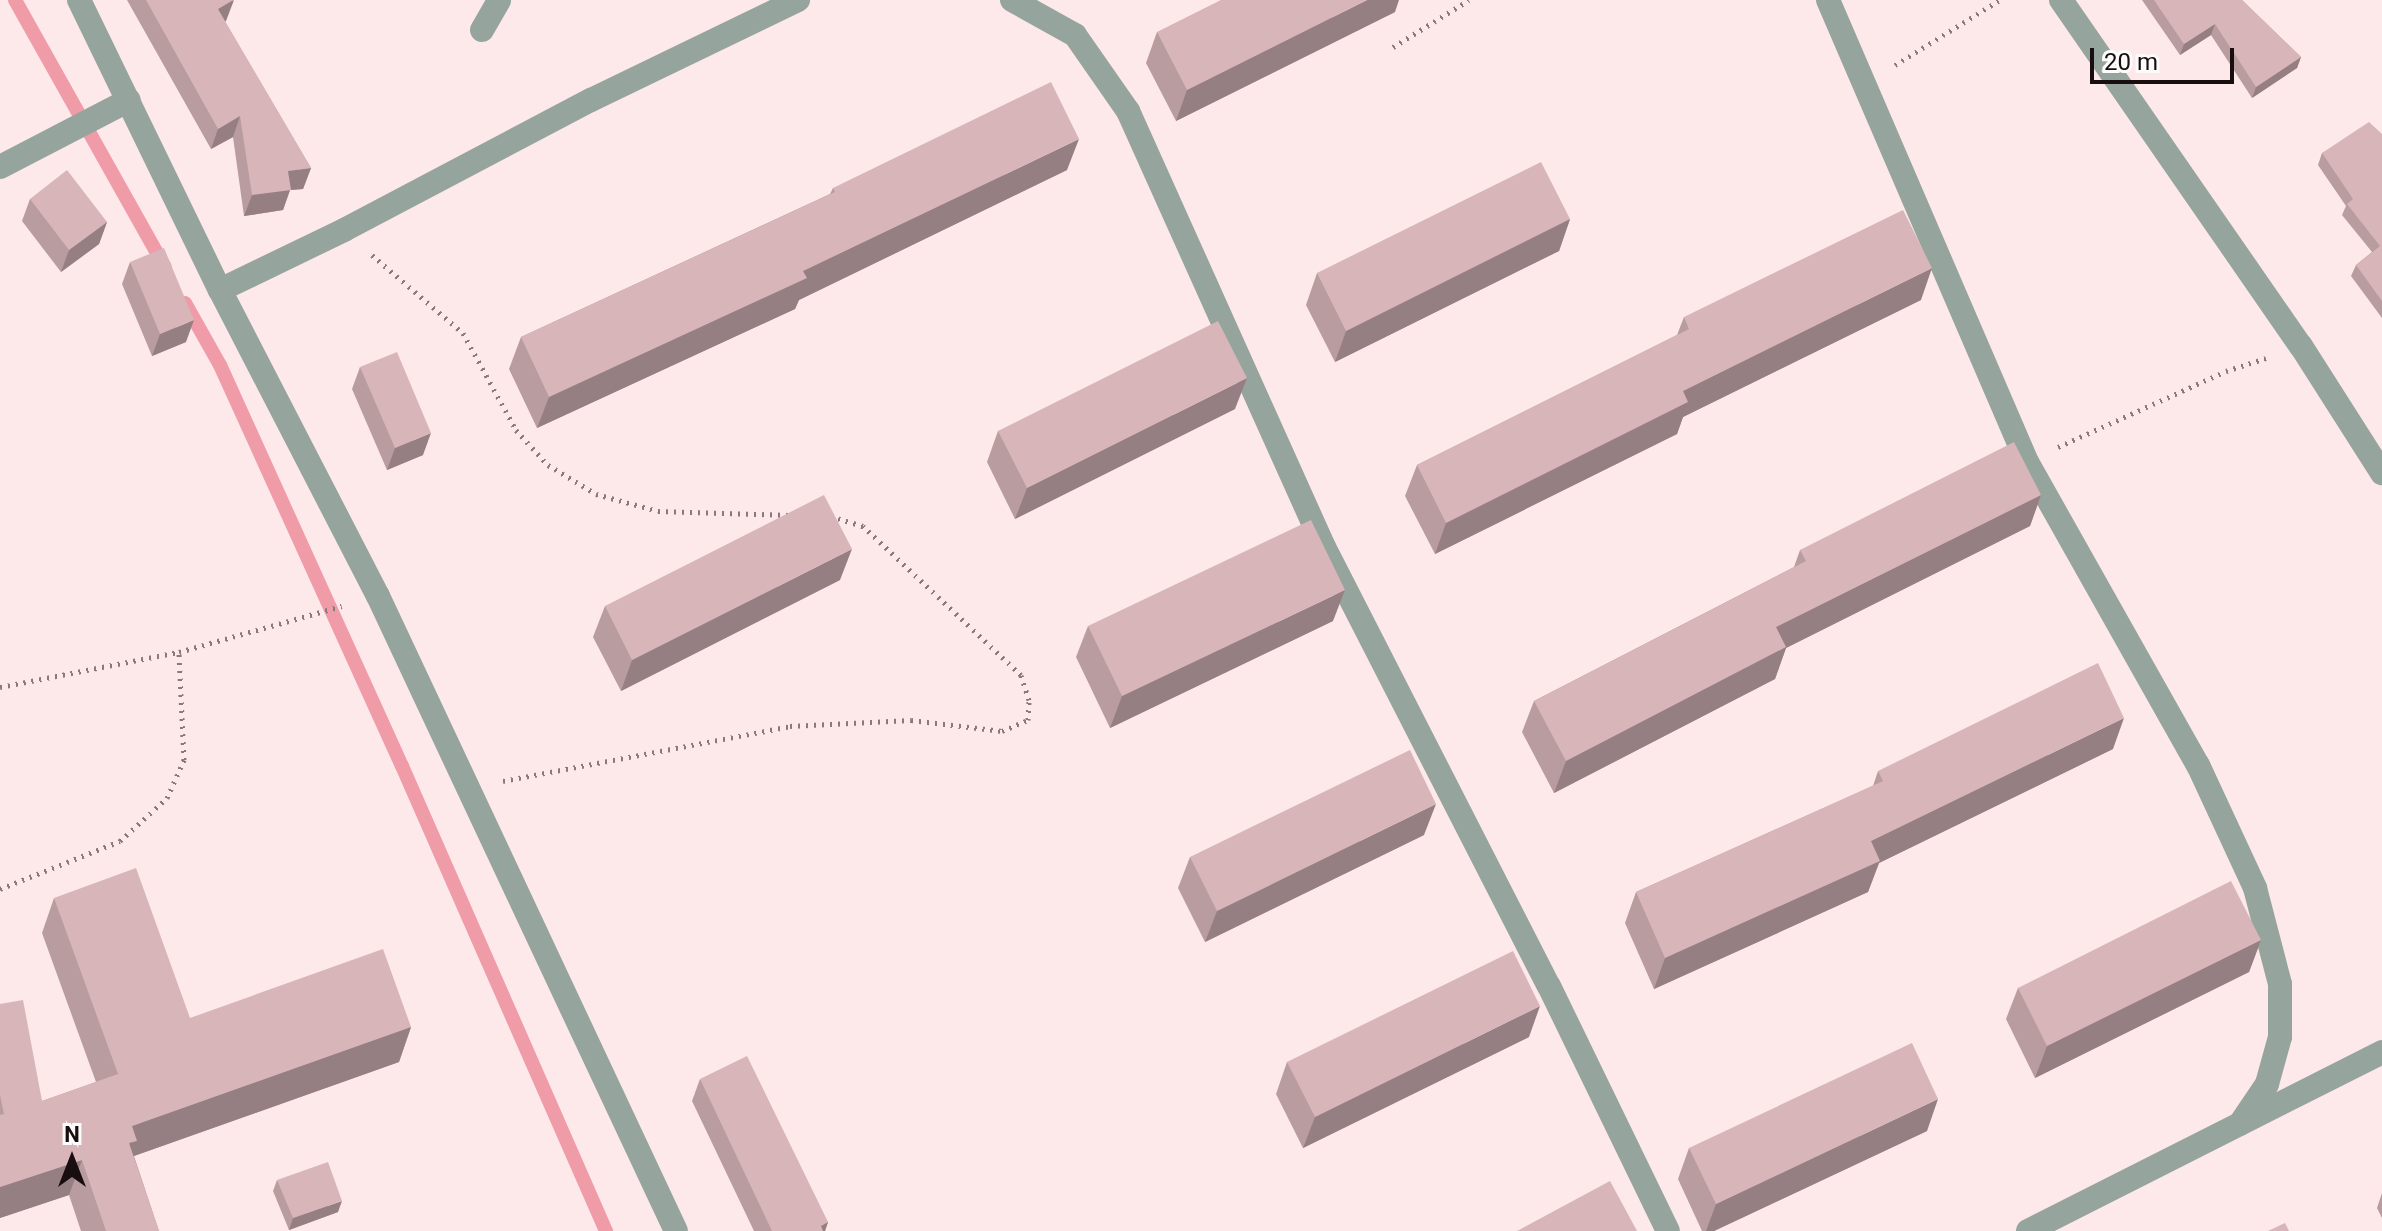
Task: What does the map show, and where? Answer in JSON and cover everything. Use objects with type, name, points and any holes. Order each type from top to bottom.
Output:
[{"type":"street","points":[[79,0],[220,290],[378,596],[676,1231]]},
{"type":"street","points":[[482,30],[499,0]]},
{"type":"street","points":[[220,290],[344,230],[591,100],[798,0]]},
{"type":"street","points":[[1012,0],[1075,35],[1128,111],[1324,547],[1549,986],[1668,1231]]},
{"type":"street","points":[[1828,0],[2027,462],[2198,765],[2255,888],[2280,984],[2280,1037],[2267,1084],[2240,1124]]},
{"type":"street","points":[[2061,0],[2301,346],[2382,473]]},
{"type":"street","points":[[0,167],[129,100]]},
{"type":"street","points":[[2028,1231],[2382,1052]]},
{"type":"path","points":[[1393,47],[1469,0]]},
{"type":"path","points":[[1864,85],[2000,0]]},
{"type":"path","points":[[344,230],[463,333],[516,430],[548,465],[596,494],[658,511],[792,515]]},
{"type":"path","points":[[2027,462],[2226,371],[2301,346]]},
{"type":"path","points":[[467,788],[790,726],[911,720],[1002,731],[1028,720],[1029,700],[1021,675],[863,526],[837,516],[822,516]]},
{"type":"path","points":[[0,687],[179,652],[378,596]]},
{"type":"path","points":[[0,889],[120,841],[167,798],[184,760],[179,652]]},
{"type":"building","points":[[146,0],[233,0],[218,9],[311,168],[288,171],[291,190],[252,195],[240,116],[218,129]]},
{"type":"building","points":[[1221,0],[1367,0],[1187,90],[1157,32]]},
{"type":"building","points":[[2154,0],[2242,0],[2301,57],[2256,87],[2215,24],[2184,44]]},
{"type":"building","points":[[1051,82],[1079,139],[803,271],[807,278],[549,397],[521,337],[835,192],[833,188]]},
{"type":"building","points":[[2369,122],[2382,134],[2382,301],[2356,265],[2380,246],[2347,204],[2353,199],[2322,153]]},
{"type":"building","points":[[1541,162],[1570,219],[1346,331],[1317,273]]},
{"type":"building","points":[[67,170],[107,222],[69,250],[30,199]]},
{"type":"building","points":[[1903,210],[1932,268],[1683,391],[1688,402],[1446,523],[1417,465],[1689,329],[1684,317]]},
{"type":"building","points":[[164,248],[194,320],[160,334],[130,262]]},
{"type":"building","points":[[1218,321],[1247,378],[1027,488],[998,431]]},
{"type":"building","points":[[397,352],[431,433],[395,448],[360,367]]},
{"type":"building","points":[[2014,442],[2041,495],[1776,627],[1786,647],[1566,761],[1534,701],[1806,561],[1800,550]]},
{"type":"building","points":[[824,495],[852,549],[632,660],[605,606]]},
{"type":"building","points":[[1311,520],[1345,590],[1122,696],[1088,626]]},
{"type":"building","points":[[2098,663],[2124,718],[1871,841],[1880,861],[1665,958],[1636,892],[1883,781],[1878,771]]},
{"type":"building","points":[[1410,750],[1436,804],[1217,911],[1190,857]]},
{"type":"building","points":[[136,868],[190,1018],[383,949],[411,1027],[132,1126],[137,1141],[129,1143],[159,1231],[106,1231],[82,1160],[0,1187],[0,1115],[4,1114],[0,1095],[0,1004],[23,1000],[42,1101],[118,1074],[54,898]]},
{"type":"building","points":[[2231,881],[2261,940],[2047,1046],[2018,988]]},
{"type":"building","points":[[1513,951],[1540,1006],[1315,1117],[1287,1062]]},
{"type":"building","points":[[1912,1043],[1938,1099],[1716,1204],[1689,1148]]},
{"type":"building","points":[[747,1056],[828,1222],[821,1226],[823,1231],[772,1231],[700,1079]]},
{"type":"building","points":[[328,1162],[342,1201],[293,1218],[277,1180]]},
{"type":"building","points":[[1610,1181],[1637,1231],[1517,1231]]},
{"type":"building","points":[[2285,1223],[2289,1231],[2268,1231]]},
{"type":"waterway","points":[[15,0],[165,267]]},
{"type":"waterway","points":[[185,303],[220,365],[402,766],[606,1231]]}]
